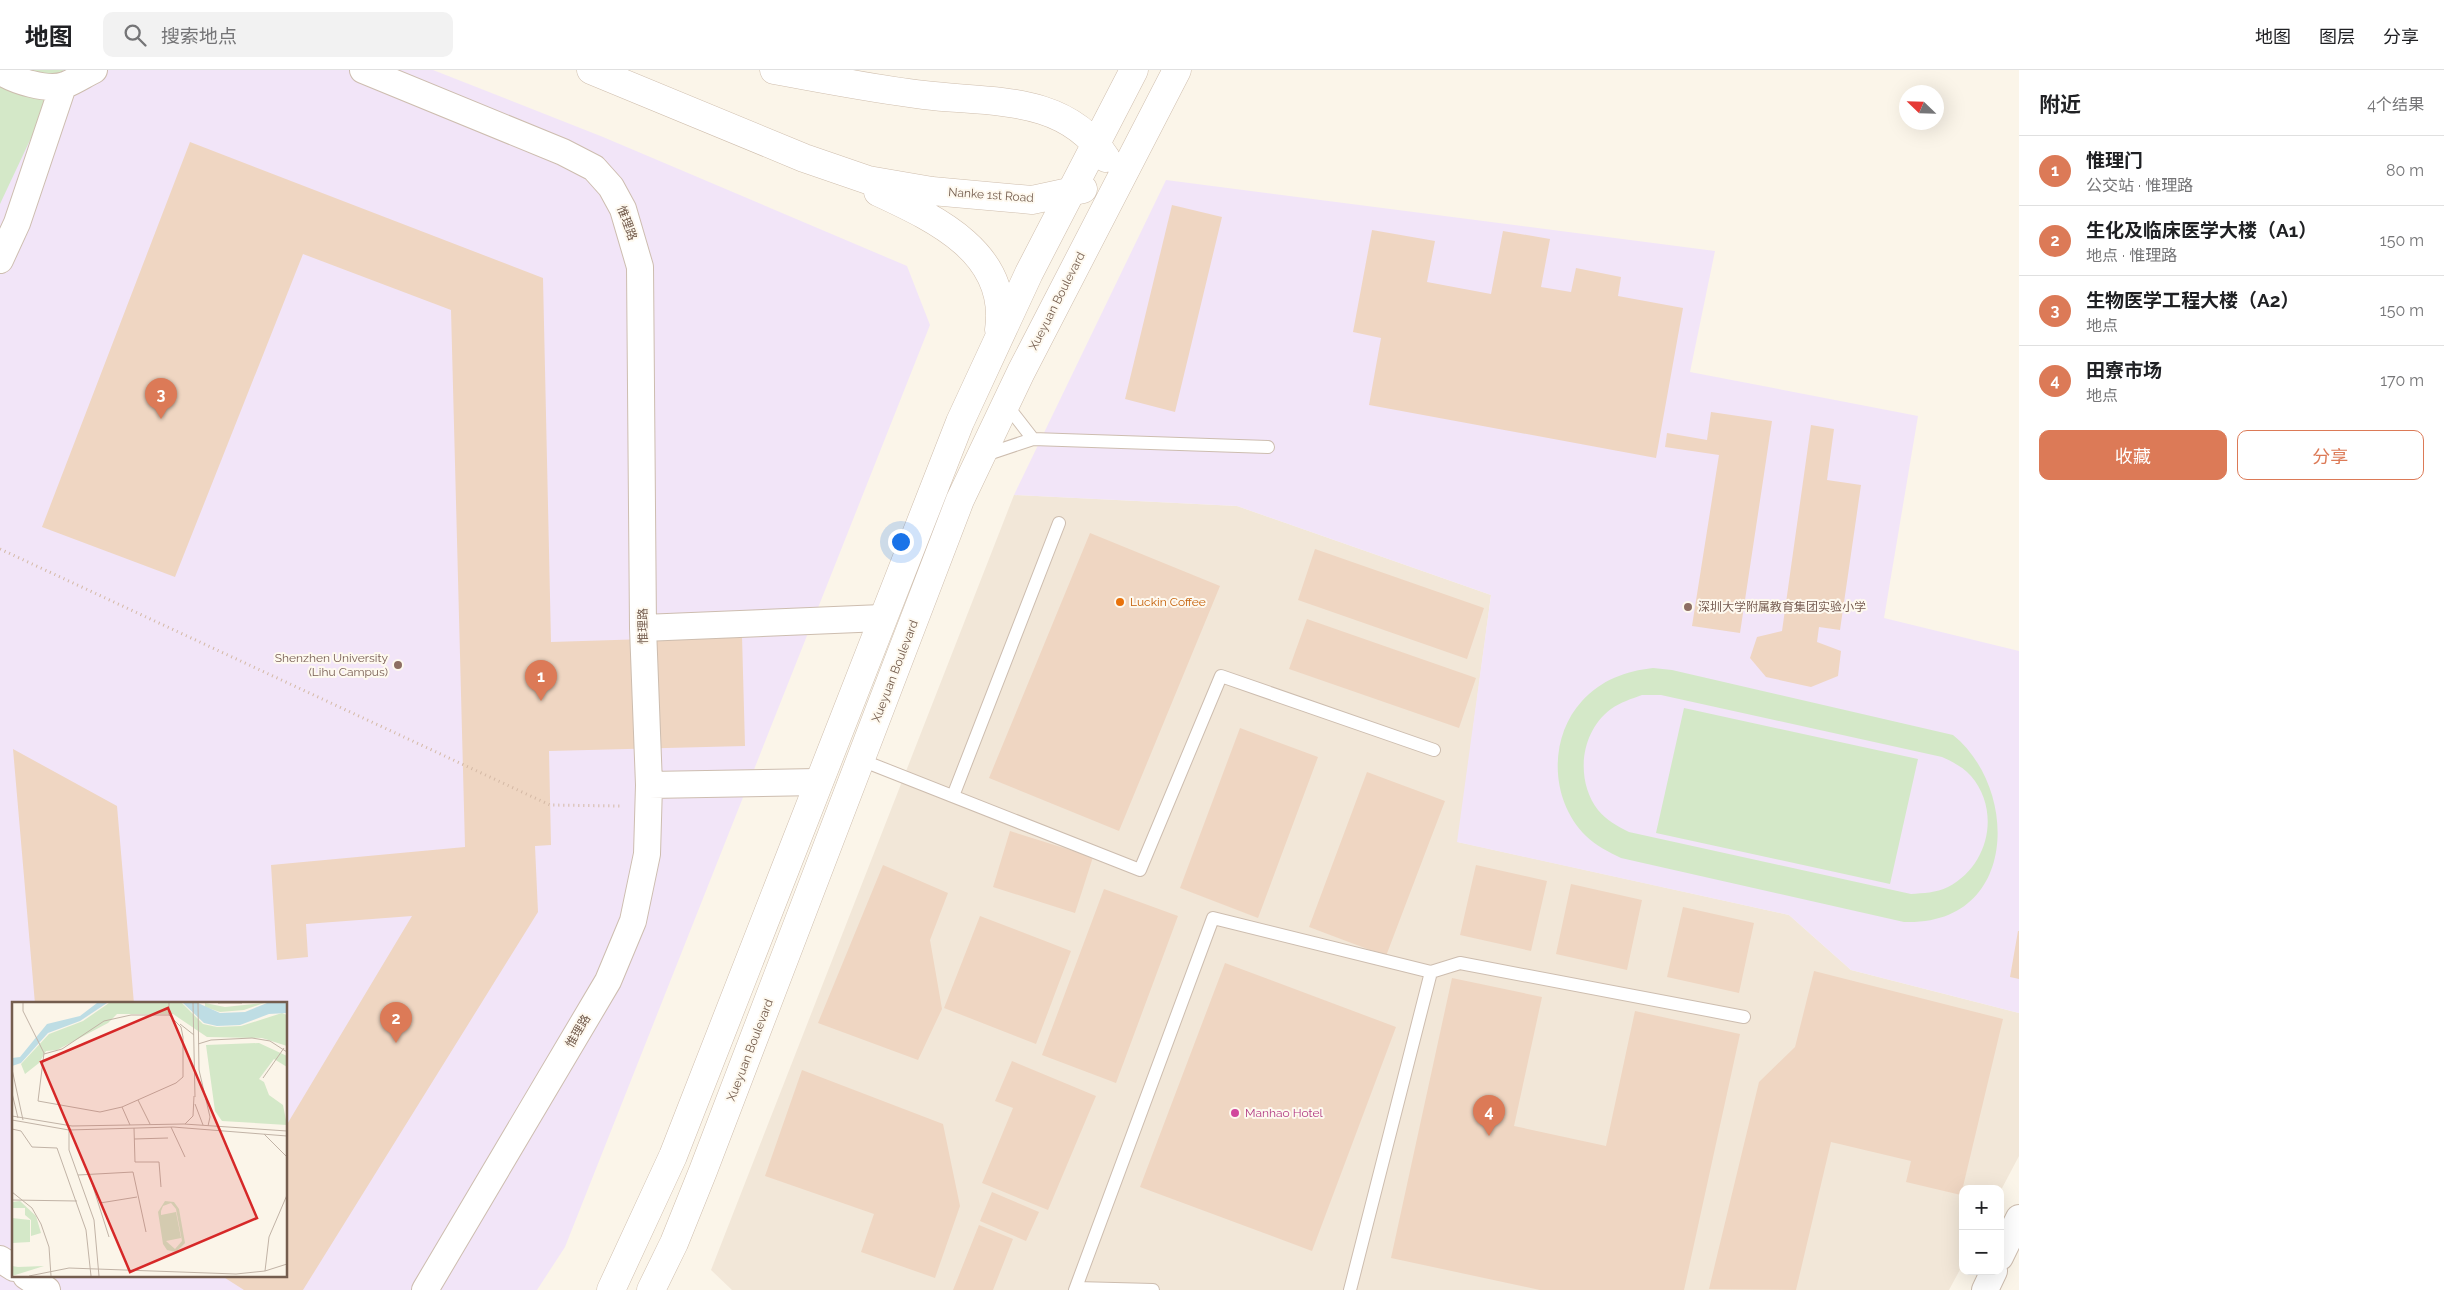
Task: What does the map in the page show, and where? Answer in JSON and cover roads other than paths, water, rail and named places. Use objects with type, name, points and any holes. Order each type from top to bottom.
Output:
[{"type":"main road","name":"Nanke 1st Road","points":[[591,70],[804,158],[868,180],[924,190],[1032,200],[1070,193],[1120,180]]},
{"type":"main road","points":[[774,70],[925,95],[1010,102],[1031,106],[1065,119],[1096,142],[1120,180]]},
{"type":"main road","points":[[611,1290],[673,1156],[933,487],[997,337],[1134,70]]},
{"type":"main road","name":"Xueyuan Boulevard","points":[[651,1290],[674,1243],[704,1172],[960,500],[1005,403],[1178,70]]},
{"type":"main road","points":[[804,158],[905,204],[962,239],[978,255],[995,283],[1000,318],[997,337]]},
{"type":"street","points":[[0,70],[6,75],[34,86],[63,86],[94,70]]},
{"type":"street","name":"惟理路","points":[[364,70],[563,152],[594,168],[611,187],[623,209],[640,267],[643,628],[648,796],[647,854],[634,921],[608,981],[425,1290]]},
{"type":"street","points":[[0,260],[17,223],[63,86]]},
{"type":"street","points":[[643,628],[882,618]]},
{"type":"street","points":[[648,796],[818,782]]},
{"type":"street","points":[[2004,1249],[2019,1218]]},
{"type":"street","points":[[0,1259],[12,1267]]},
{"type":"street","points":[[1985,1290],[1992,1275]]},
{"type":"street","points":[[29,1278],[46,1290]]},
{"type":"lane","points":[[1005,403],[1033,439]]},
{"type":"lane","points":[[980,457],[1033,439],[1268,447]]},
{"type":"lane","points":[[953,796],[1059,523]]},
{"type":"lane","points":[[861,760],[1140,870],[1221,676],[1434,750]]},
{"type":"lane","points":[[1153,1290],[1076,1289],[1213,918],[1432,972],[1460,963],[1744,1017]]},
{"type":"lane","points":[[1350,1290],[1432,972]]},
{"type":"place","name":"生物医学工程大楼（A2）","points":[[161,419]]},
{"type":"place","name":"Luckin Coffee","points":[[1120,602]]},
{"type":"place","name":"深圳大学附属教育集团实验小学","points":[[1688,607]]},
{"type":"place","name":"Shenzhen University (Lihu Campus)","points":[[398,665]]},
{"type":"place","name":"惟理门","points":[[541,701]]},
{"type":"place","name":"生化及临床医学大楼（A1）","points":[[396,1043]]},
{"type":"place","name":"Manhao Hotel","points":[[1235,1113]]},
{"type":"place","name":"田寮市场","points":[[1489,1136]]}]
